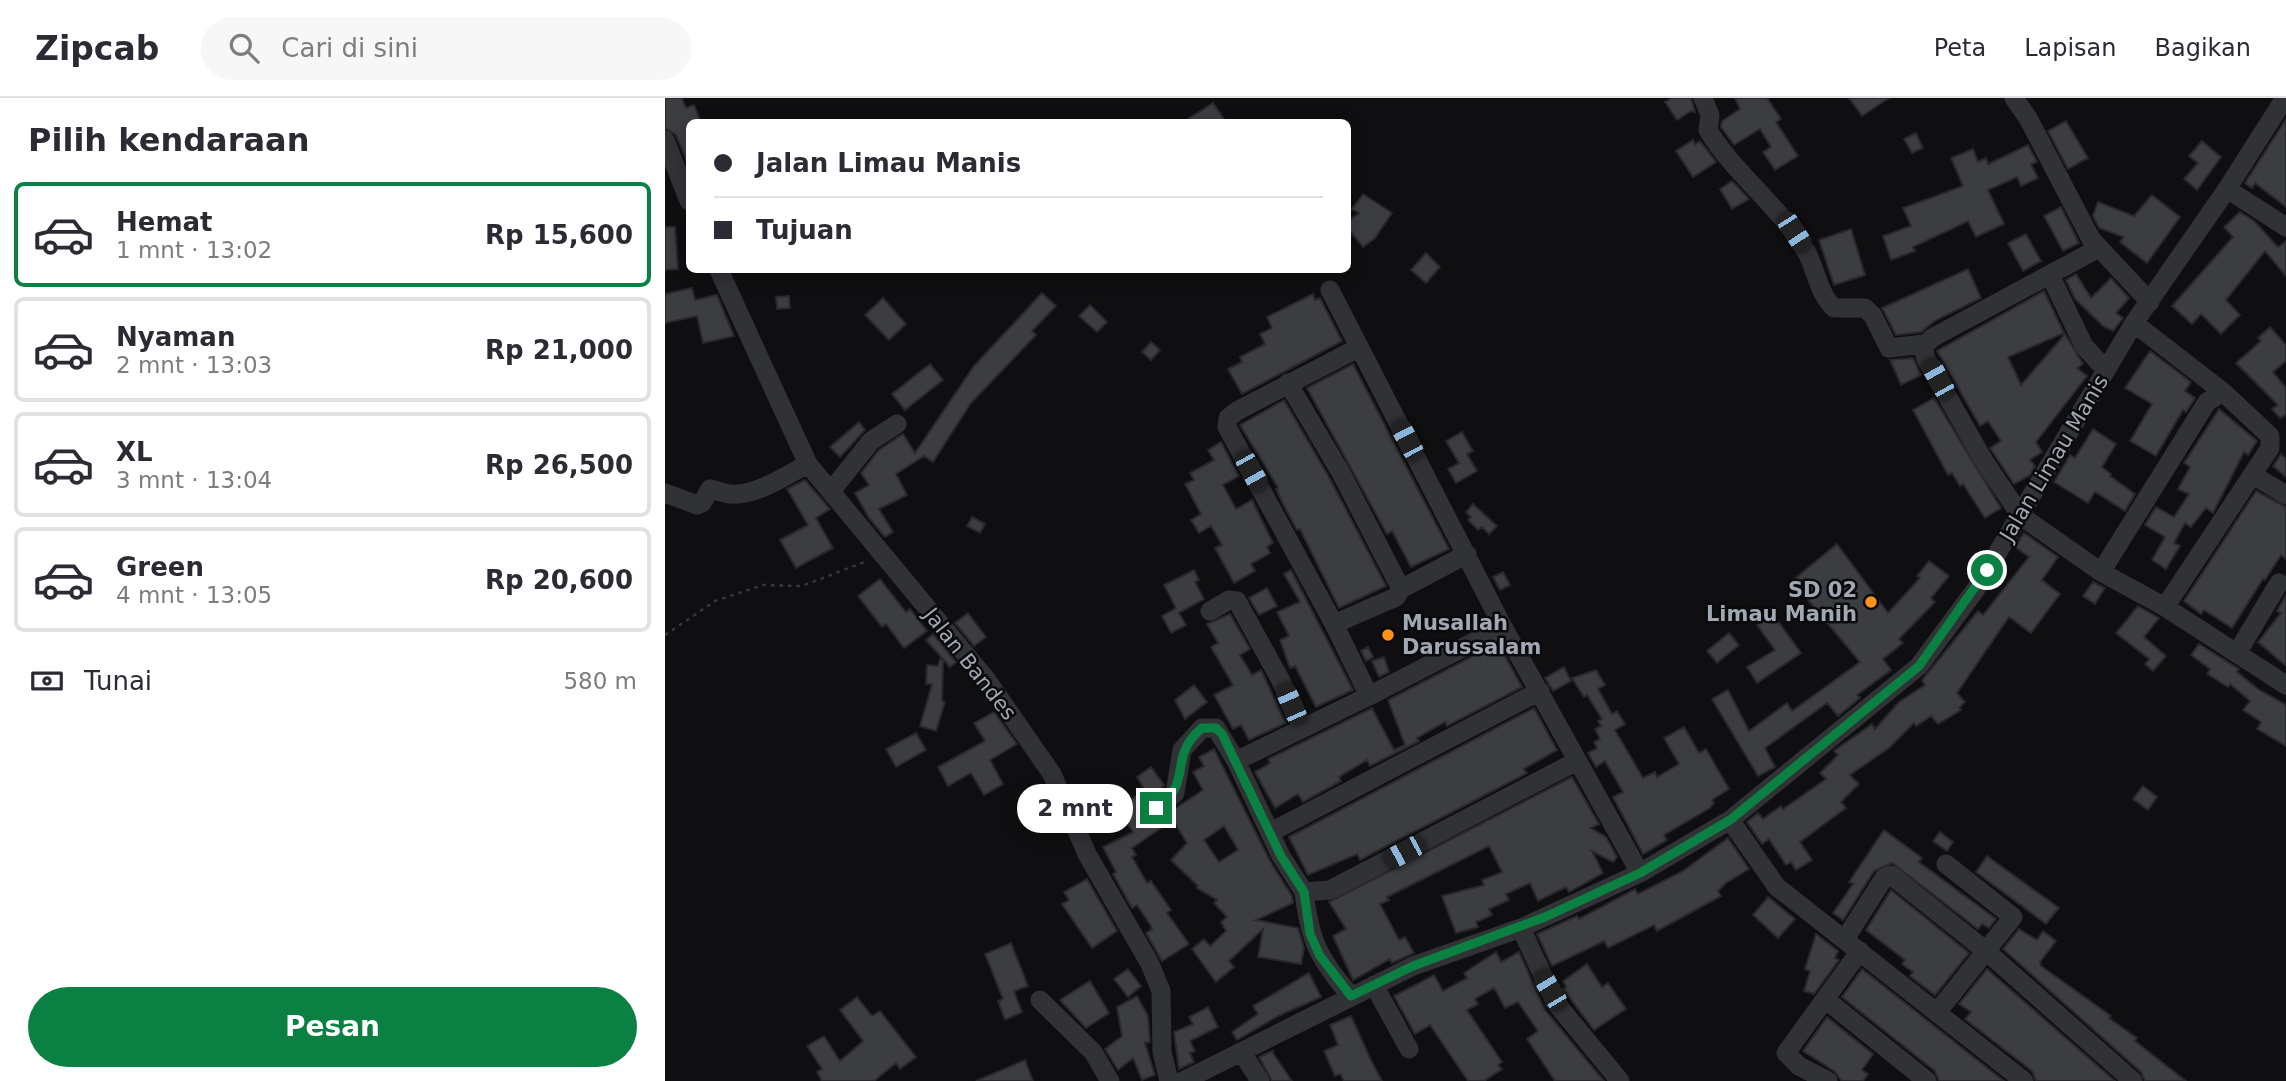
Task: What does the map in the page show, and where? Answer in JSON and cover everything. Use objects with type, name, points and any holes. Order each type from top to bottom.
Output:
[{"type":"street","points":[[1703,98],[1710,116],[1708,130],[1716,144],[1794,232],[1807,253],[1826,300],[1834,308],[1865,308],[1873,316],[1889,348],[1924,344],[1995,303],[2051,277],[2099,248]]},
{"type":"street","points":[[2014,98],[2099,248],[2150,302]]},
{"type":"street","name":"Jalan Limau Manis","points":[[1183,1081],[1243,1054],[1296,1022],[1413,966],[1521,928],[1640,873],[1730,820],[1919,666],[1976,589],[2134,323],[2285,98]]},
{"type":"street","points":[[665,140],[686,193]]},
{"type":"street","points":[[2227,188],[2286,227]]},
{"type":"street","name":"Jalan Bandes","points":[[720,273],[808,464],[986,679],[1052,774],[1087,854],[1150,964],[1161,991],[1162,1052],[1169,1081]]},
{"type":"street","points":[[2051,277],[2084,346],[2106,370]]},
{"type":"street","points":[[1330,290],[1468,554],[1503,627],[1640,873]]},
{"type":"street","points":[[2134,323],[2223,392],[2270,436],[2270,448],[2165,607]]},
{"type":"street","points":[[1924,344],[1926,359],[1984,461],[2021,516],[2101,572],[2165,607],[2286,685]]},
{"type":"street","points":[[1358,348],[1237,411],[1229,418],[1227,427],[1334,624],[1369,696]]},
{"type":"street","points":[[1289,383],[1341,473],[1401,589]]},
{"type":"street","points":[[2101,572],[2207,402],[2223,392]]},
{"type":"street","points":[[832,490],[871,441],[897,424]]},
{"type":"street","points":[[665,493],[697,505],[702,503],[710,489],[732,495],[741,493],[764,486],[808,464]]},
{"type":"street","points":[[2253,475],[2286,495]]},
{"type":"street","points":[[1334,624],[1396,597],[1401,589],[1468,554]]},
{"type":"street","points":[[2237,653],[2284,581]]},
{"type":"street","points":[[1210,611],[1229,600],[1237,601],[1280,679],[1302,728]]},
{"type":"street","points":[[1235,761],[1503,627]]},
{"type":"street","points":[[1271,832],[1540,691]]},
{"type":"street","points":[[1156,808],[1175,793],[1182,750],[1202,728],[1216,728],[1304,892],[1310,934],[1320,956],[1351,996]]},
{"type":"street","points":[[1304,892],[1330,890],[1577,761]]},
{"type":"street","points":[[1730,820],[1777,887],[2024,1081]]},
{"type":"street","points":[[1938,1011],[2013,917],[1945,864]]},
{"type":"street","points":[[1828,1081],[1800,1074],[1786,1051],[1825,999],[1884,878],[1891,875],[1986,951],[2133,1081]]},
{"type":"street","points":[[1521,928],[1555,1002],[1620,1081]]},
{"type":"street","points":[[1374,985],[1409,1049]]},
{"type":"street","points":[[1825,999],[1927,1081]]},
{"type":"street","points":[[1040,1000],[1093,1052],[1110,1081]]},
{"type":"street","points":[[1243,1054],[1260,1081]]},
{"type":"path","points":[[665,635],[715,601],[763,585],[802,586],[882,554]]},
{"type":"building","points":[[665,98],[682,98],[686,108],[694,105],[700,119],[686,119],[686,159],[676,135],[665,128]]},
{"type":"building","points":[[1672,98],[1691,98],[1695,112],[1691,111],[1677,120],[1665,102]]},
{"type":"building","points":[[1735,98],[1767,98],[1781,119],[1776,122],[1798,156],[1775,170],[1763,152],[1771,147],[1760,129],[1734,145],[1721,127],[1722,121],[1740,109]]},
{"type":"building","points":[[1849,98],[1889,98],[1862,116]]},
{"type":"building","points":[[1213,103],[1224,119],[1188,119]]},
{"type":"building","points":[[2286,119],[2286,207],[2255,183],[2252,188],[2245,183]]},
{"type":"building","points":[[2066,121],[2088,158],[2068,169],[2048,131]]},
{"type":"building","points":[[1916,133],[1923,148],[1912,153],[1904,139]]},
{"type":"building","points":[[1693,140],[1695,144],[1700,141],[1716,162],[1693,177],[1676,151]]},
{"type":"building","points":[[2202,141],[2221,157],[2197,190],[2184,179],[2198,163],[2189,156]]},
{"type":"building","points":[[2028,145],[2037,162],[2031,164],[2038,178],[2021,186],[2017,177],[1988,190],[2004,224],[1976,237],[1968,221],[1913,247],[1915,251],[1891,260],[1883,236],[1911,226],[1903,208],[1963,186],[1951,158],[1973,149],[1978,162],[1986,158],[1988,164]]},
{"type":"building","points":[[1732,181],[1749,199],[1732,209],[1720,189]]},
{"type":"building","points":[[1363,194],[1392,213],[1375,238],[1363,247],[1351,233],[1351,219],[1359,213],[1352,209]]},
{"type":"building","points":[[2152,195],[2180,217],[2147,263],[2120,242],[2124,237],[2099,228],[2093,216],[2098,202],[2134,216]]},
{"type":"building","points":[[2061,207],[2079,243],[2063,251],[2044,216]]},
{"type":"building","points":[[2240,212],[2254,221],[2278,247],[2286,241],[2286,276],[2265,251],[2226,300],[2240,315],[2221,334],[2201,314],[2192,324],[2172,306],[2233,237],[2224,227]]},
{"type":"building","points":[[665,227],[675,227],[678,269],[665,270]]},
{"type":"building","points":[[1851,229],[1865,275],[1834,285],[1819,240]]},
{"type":"building","points":[[2026,234],[2041,261],[2023,271],[2008,243]]},
{"type":"building","points":[[1426,253],[1440,267],[1426,283],[1411,270]]},
{"type":"building","points":[[1968,269],[1981,298],[1936,320],[1921,332],[1896,335],[1882,308]]},
{"type":"building","points":[[2076,274],[2091,298],[2111,278],[2129,298],[2116,313],[2123,318],[2113,331],[2103,326],[2075,299],[2066,280]]},
{"type":"building","points":[[692,288],[695,300],[717,295],[734,336],[703,343],[697,316],[665,323],[665,294]]},
{"type":"building","points":[[2044,291],[2064,333],[2008,357],[2021,385],[2065,334],[2083,364],[2077,368],[2087,376],[2036,442],[2042,452],[2030,460],[2035,466],[2030,475],[2014,484],[1990,448],[2001,441],[1988,421],[1980,426],[1937,351]]},
{"type":"building","points":[[1042,293],[1056,306],[1032,331],[1036,335],[971,403],[933,462],[924,456],[896,474],[907,495],[879,509],[893,532],[885,537],[869,518],[855,493],[869,485],[861,473],[879,450],[903,434],[915,453],[974,366]]},
{"type":"building","points":[[1313,294],[1315,300],[1320,298],[1342,341],[1242,394],[1228,369],[1242,362],[1240,357],[1265,344],[1260,334],[1272,328],[1267,317]]},
{"type":"building","points":[[789,296],[790,308],[777,309],[776,297]]},
{"type":"building","points":[[883,298],[906,324],[889,340],[865,315]]},
{"type":"building","points":[[1090,305],[1107,322],[1097,332],[1079,316]]},
{"type":"building","points":[[2270,327],[2286,345],[2286,361],[2273,372],[2286,388],[2286,415],[2280,418],[2272,409],[2278,405],[2236,363],[2261,341],[2258,338]]},
{"type":"building","points":[[1151,342],[1160,350],[1151,360],[1142,352]]},
{"type":"building","points":[[2150,351],[2191,382],[2185,391],[2195,398],[2186,412],[2183,410],[2156,456],[2130,441],[2152,404],[2125,388]]},
{"type":"building","points":[[1913,358],[1921,375],[1901,385],[1890,360]]},
{"type":"building","points":[[930,364],[943,380],[905,410],[892,394]]},
{"type":"building","points":[[1353,364],[1449,549],[1411,567],[1392,531],[1387,534],[1307,388]]},
{"type":"building","points":[[1934,398],[2001,508],[1985,518],[1963,484],[1960,486],[1952,473],[1948,475],[1913,410]]},
{"type":"building","points":[[1284,400],[1330,479],[1386,586],[1339,608],[1300,529],[1297,530],[1282,502],[1276,489],[1278,488],[1240,425]]},
{"type":"building","points":[[2219,409],[2257,441],[2248,455],[2244,452],[2213,513],[2206,508],[2191,527],[2185,523],[2174,543],[2180,546],[2166,569],[2152,560],[2165,537],[2145,525],[2156,507],[2174,517],[2189,494],[2178,489],[2190,467],[2184,463]]},
{"type":"building","points":[[859,422],[865,430],[840,457],[830,447]]},
{"type":"building","points":[[2093,429],[2116,444],[2102,467],[2135,494],[2125,511],[2095,492],[2088,503],[2054,482],[2070,455],[2075,458]]},
{"type":"building","points":[[1462,432],[1473,451],[1467,454],[1477,471],[1456,483],[1448,469],[1459,463],[1446,441]]},
{"type":"building","points":[[1221,442],[1239,476],[1223,485],[1236,509],[1252,500],[1273,543],[1267,547],[1270,553],[1251,564],[1255,571],[1234,583],[1215,548],[1222,545],[1211,526],[1199,533],[1191,520],[1201,514],[1185,484],[1194,480],[1190,473],[1214,460],[1208,450]]},
{"type":"building","points":[[2281,454],[2286,459],[2286,477],[2273,466]]},
{"type":"building","points":[[805,480],[830,509],[816,518],[833,548],[796,568],[780,540],[808,525],[787,489]]},
{"type":"building","points":[[2256,491],[2286,507],[2286,559],[2281,555],[2232,628],[2204,610],[2201,614],[2184,601]]},
{"type":"building","points":[[1473,504],[1497,526],[1489,534],[1482,527],[1478,530],[1468,520],[1471,517],[1466,512]]},
{"type":"building","points":[[972,517],[985,524],[980,533],[967,526]]},
{"type":"building","points":[[2024,533],[2058,557],[2042,580],[2060,594],[2031,633],[2009,617],[1957,693],[1965,702],[1959,708],[1961,710],[1938,724],[1931,716],[1916,726],[1914,723],[1889,748],[1850,775],[1859,784],[1841,802],[1846,808],[1800,842],[1812,860],[1796,870],[1791,862],[1786,865],[1769,839],[1762,844],[1747,822],[1758,813],[1763,819],[1781,806],[1783,809],[1826,779],[1820,773],[1838,755],[1834,751],[1872,724],[1875,729],[1899,702],[1925,685],[1922,680],[1978,611],[1983,615],[2029,557],[2015,547]]},
{"type":"building","points":[[1837,544],[1888,613],[1920,578],[1917,576],[1929,561],[1949,576],[1931,598],[1935,602],[1899,639],[1903,643],[1883,659],[1891,670],[1857,695],[1860,698],[1838,716],[1827,703],[1765,748],[1775,767],[1758,776],[1712,699],[1728,690],[1749,731],[1787,703],[1792,711],[1860,662],[1792,581]]},
{"type":"building","points":[[1194,570],[1199,580],[1195,582],[1204,599],[1179,613],[1186,625],[1171,633],[1162,616],[1176,608],[1164,585]]},
{"type":"building","points":[[1291,570],[1353,690],[1316,707],[1295,666],[1290,668],[1280,640],[1289,636],[1277,612],[1300,602],[1284,574]]},
{"type":"building","points":[[1503,572],[1510,585],[1500,590],[1493,577]]},
{"type":"building","points":[[880,579],[906,612],[910,609],[927,631],[904,648],[886,624],[882,627],[858,596]]},
{"type":"building","points":[[2093,582],[2105,588],[2095,604],[2083,596]]},
{"type":"building","points":[[1267,588],[1277,606],[1259,615],[1249,598]]},
{"type":"building","points":[[2286,595],[2286,666],[2258,642],[2281,613],[2277,611]]},
{"type":"building","points":[[2138,606],[2159,618],[2144,637],[2166,656],[2153,671],[2145,664],[2149,659],[2116,633]]},
{"type":"building","points":[[968,613],[986,637],[974,646],[955,623]]},
{"type":"building","points":[[1230,614],[1250,649],[1240,655],[1252,675],[1261,670],[1286,723],[1249,740],[1241,725],[1233,729],[1214,695],[1233,685],[1211,647],[1218,643],[1207,624]]},
{"type":"building","points":[[1773,614],[1801,653],[1757,683],[1747,667],[1775,650],[1757,625]]},
{"type":"building","points":[[1729,633],[1739,645],[1717,663],[1707,651]]},
{"type":"building","points":[[933,634],[956,662],[950,667],[926,640]]},
{"type":"building","points":[[1498,643],[1522,687],[1447,726],[1445,722],[1417,738],[1419,741],[1370,766],[1367,760],[1339,777],[1341,781],[1303,802],[1298,794],[1275,808],[1255,772],[1270,763],[1268,759],[1372,708],[1394,750],[1405,745],[1388,700]]},
{"type":"building","points":[[2199,644],[2239,669],[2237,672],[2258,689],[2286,705],[2286,746],[2257,729],[2261,722],[2243,710],[2250,701],[2230,684],[2228,687],[2207,674],[2210,669],[2191,655]]},
{"type":"building","points":[[1368,647],[1373,657],[1366,661],[1361,651]]},
{"type":"building","points":[[1384,657],[1389,672],[1379,677],[1372,661]]},
{"type":"building","points":[[940,659],[943,660],[942,701],[945,702],[936,731],[920,726],[932,684],[926,684],[927,665],[938,666]]},
{"type":"building","points":[[1564,667],[1571,681],[1553,691],[1545,678]]},
{"type":"building","points":[[1596,670],[1605,685],[1598,689],[1612,714],[1617,711],[1625,724],[1615,730],[1643,778],[1655,772],[1657,777],[1679,764],[1664,738],[1684,727],[1699,753],[1706,749],[1729,789],[1712,800],[1714,803],[1710,808],[1664,835],[1667,840],[1643,854],[1613,797],[1623,792],[1605,761],[1596,767],[1588,753],[1597,748],[1594,742],[1600,739],[1595,729],[1601,726],[1598,721],[1602,719],[1572,678]]},
{"type":"building","points":[[1194,685],[1207,702],[1185,719],[1175,700]]},
{"type":"building","points":[[1534,708],[1557,750],[1524,769],[1527,773],[1360,860],[1357,854],[1308,875],[1289,837]]},
{"type":"building","points":[[994,712],[1017,744],[990,760],[1003,784],[984,795],[971,773],[948,786],[938,767],[985,741],[974,723]]},
{"type":"building","points":[[916,733],[926,750],[896,767],[886,749]]},
{"type":"building","points":[[1214,749],[1270,861],[1292,896],[1293,903],[1256,920],[1298,928],[1304,948],[1301,964],[1258,957],[1263,929],[1229,961],[1234,967],[1216,982],[1192,949],[1204,939],[1210,946],[1226,931],[1221,922],[1227,917],[1214,903],[1217,900],[1197,888],[1171,860],[1187,843],[1173,820],[1132,848],[1136,855],[1132,857],[1147,883],[1151,881],[1171,910],[1167,913],[1189,944],[1162,961],[1146,933],[1152,929],[1151,926],[1137,905],[1132,908],[1113,874],[1116,872],[1103,847],[1133,832],[1117,809],[1145,790],[1137,777],[1151,767],[1164,785],[1144,804],[1147,816],[1158,820],[1203,790],[1193,772],[1204,766],[1199,757]],"holes":[[[1224,826],[1238,850],[1219,862],[1204,840]]]},
{"type":"building","points":[[1572,777],[1599,824],[1591,828],[1606,837],[1617,857],[1613,862],[1592,851],[1603,873],[1569,892],[1566,887],[1538,901],[1530,883],[1506,894],[1509,900],[1489,909],[1492,915],[1476,922],[1478,927],[1456,933],[1442,896],[1484,885],[1482,880],[1502,872],[1489,846],[1387,897],[1389,900],[1380,904],[1399,940],[1405,937],[1414,953],[1392,963],[1390,959],[1353,980],[1333,936],[1346,929],[1329,902]]},
{"type":"building","points":[[2143,786],[2157,797],[2148,810],[2133,799]]},
{"type":"building","points":[[1884,830],[1922,858],[1919,862],[1996,919],[1989,928],[1982,924],[1978,929],[1892,863],[1874,871],[1843,920],[1833,913],[1853,884],[1849,882]]},
{"type":"building","points":[[1940,832],[1953,842],[1947,851],[1933,841]]},
{"type":"building","points":[[1728,838],[1749,869],[1726,883],[1718,891],[1721,896],[1657,931],[1654,925],[1608,948],[1604,941],[1552,966],[1537,934],[1577,916],[1579,919],[1635,889],[1638,894],[1683,871]]},
{"type":"building","points":[[1987,856],[2059,908],[2046,924],[1976,872]]},
{"type":"building","points":[[1087,879],[1117,931],[1092,948],[1062,904],[1069,900],[1064,892]]},
{"type":"building","points":[[1891,890],[1969,953],[1935,995],[1910,976],[1913,972],[1902,964],[1905,960],[1866,930]]},
{"type":"building","points":[[1768,897],[1795,919],[1778,938],[1753,915]]},
{"type":"building","points":[[2019,929],[2037,940],[2043,931],[2056,941],[2040,962],[2041,966],[2111,1016],[2109,1018],[2137,1038],[2135,1041],[2186,1081],[2145,1081],[2141,1072],[2003,949]]},
{"type":"building","points":[[1816,934],[1838,951],[1835,958],[1839,960],[1814,994],[1804,991],[1810,971],[1805,969]]},
{"type":"building","points":[[1011,943],[1028,986],[1014,991],[1022,1012],[1005,1020],[998,1001],[1003,999],[985,954]]},
{"type":"building","points":[[1496,952],[1501,962],[1519,952],[1545,1010],[1604,1081],[1555,1081],[1527,1039],[1538,1031],[1518,1002],[1505,1008],[1494,988],[1475,999],[1478,1004],[1467,1010],[1502,1062],[1498,1065],[1502,1069],[1484,1081],[1468,1081],[1430,1025],[1415,1034],[1394,996],[1434,975],[1443,991],[1467,978],[1464,973]]},
{"type":"building","points":[[1587,964],[1602,987],[1608,983],[1626,1009],[1594,1030],[1563,989],[1566,987],[1563,981]]},
{"type":"building","points":[[1128,969],[1141,986],[1128,997],[1114,979]]},
{"type":"building","points":[[1862,969],[2004,1081],[1939,1081],[1935,1071],[1842,997]]},
{"type":"building","points":[[1987,969],[2115,1081],[2036,1081],[2032,1071],[1965,1019],[1971,1012],[1959,1004]]},
{"type":"building","points":[[1309,973],[1321,997],[1278,1016],[1237,1040],[1232,1032],[1258,1014],[1253,1006]]},
{"type":"building","points":[[1090,981],[1109,1013],[1086,1028],[1060,1000]]},
{"type":"building","points":[[1137,996],[1148,1016],[1150,1042],[1145,1043],[1155,1075],[1142,1080],[1133,1058],[1118,1070],[1105,1049],[1122,1036],[1117,1007]]},
{"type":"building","points":[[857,997],[872,1016],[880,1011],[916,1057],[900,1069],[896,1063],[874,1081],[822,1081],[817,1072],[822,1069],[807,1046],[824,1036],[840,1061],[863,1041],[840,1010]]},
{"type":"building","points":[[1208,1007],[1218,1027],[1190,1041],[1195,1051],[1190,1053],[1194,1062],[1179,1069],[1174,1032],[1193,1024],[1189,1017]]},
{"type":"building","points":[[1351,1016],[1382,1081],[1344,1081],[1340,1074],[1335,1076],[1324,1051],[1338,1045],[1330,1025]]},
{"type":"building","points":[[1827,1017],[1873,1054],[1862,1070],[1868,1074],[1863,1081],[1842,1081],[1834,1071],[1803,1051]]},
{"type":"building","points":[[1273,1051],[1292,1081],[1272,1081],[1259,1057]]},
{"type":"building","points":[[1025,1060],[1033,1081],[976,1081]]},
{"type":"place","name":"SD 02 Limau Manih","points":[[1871,602]]},
{"type":"place","name":"Musallah Darussalam","points":[[1388,635]]},
{"type":"route","points":[[1156,808],[1175,793],[1182,750],[1202,728],[1216,728],[1222,734],[1281,856],[1304,892],[1310,934],[1320,956],[1351,996],[1413,966],[1521,928],[1640,873],[1730,820],[1831,741],[1919,666],[1987,570]]}]
